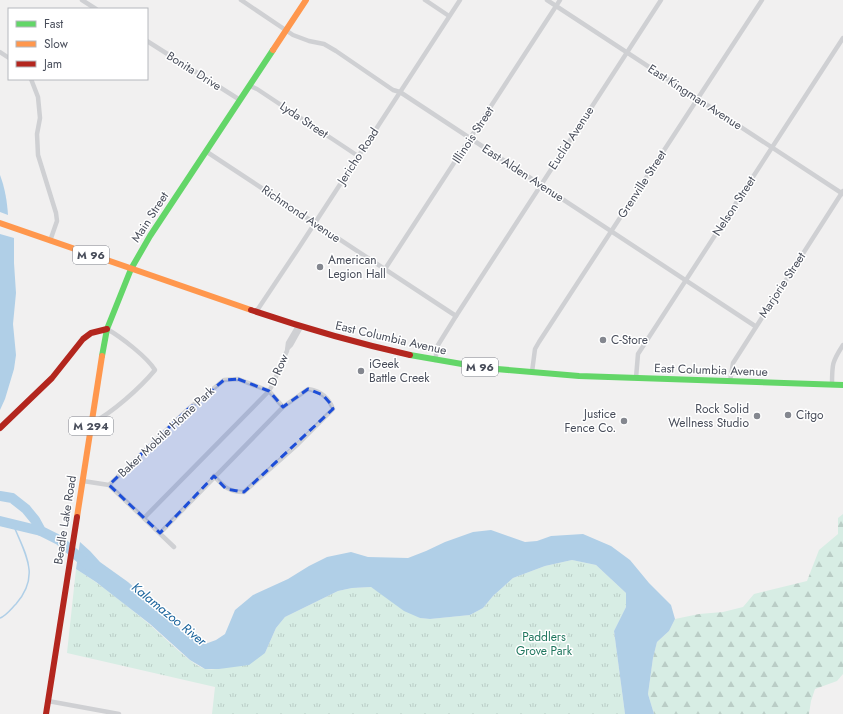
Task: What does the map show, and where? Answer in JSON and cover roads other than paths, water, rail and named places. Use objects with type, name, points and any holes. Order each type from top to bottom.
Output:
[{"type":"main road","name":"Main Street","points":[[107,330],[131,269],[150,236],[207,152],[306,0]]},
{"type":"main road","name":"East Columbia Avenue","points":[[0,223],[300,326],[365,345],[435,360],[485,368],[532,372],[730,382],[843,385]]},
{"type":"main road","name":"Beadle Lake Road","points":[[46,714],[107,330]]},
{"type":"main road","points":[[0,428],[52,378],[83,339],[91,333],[107,330]]},
{"type":"street","points":[[82,0],[94,8]]},
{"type":"street","name":"East Alden Avenue","points":[[241,0],[294,35],[309,41],[324,44],[393,90],[400,92],[755,326]]},
{"type":"street","points":[[425,0],[449,16]]},
{"type":"street","name":"Jericho Road","points":[[256,312],[460,0]]},
{"type":"street","name":"East Kingman Avenue","points":[[547,0],[843,193]]},
{"type":"street","name":"Illinois Street","points":[[385,269],[560,0]]},
{"type":"street","name":"Euclid Avenue","points":[[435,360],[438,345],[456,316],[661,0]]},
{"type":"street","name":"Grenville Street","points":[[532,372],[535,349],[762,0]]},
{"type":"street","name":"Nelson Street","points":[[636,378],[638,354],[843,38]]},
{"type":"street","name":"Bonita Drive","points":[[148,42],[240,100]]},
{"type":"street","points":[[32,80],[38,97],[40,118],[37,134],[38,155],[56,213],[57,221],[50,241]]},
{"type":"street","name":"Lyda Street","points":[[250,86],[257,89],[358,156]]},
{"type":"street","name":"Richmond Avenue","points":[[207,152],[456,316]]},
{"type":"street","name":"Marjorie Street","points":[[730,382],[733,363],[755,326],[843,193]]},
{"type":"street","name":"D Row","points":[[269,391],[288,348],[288,343],[300,326]]},
{"type":"street","points":[[92,423],[122,402],[155,370],[151,364],[118,335],[107,330]]},
{"type":"street","points":[[832,385],[833,360],[843,345]]},
{"type":"street","name":"Baker Mobile Home Park","points":[[109,485],[187,410],[224,380],[238,378],[269,391],[283,407]]},
{"type":"street","points":[[160,534],[214,476],[283,407],[308,389],[314,390],[330,402],[333,410],[298,444],[244,492],[236,492],[226,489],[214,476]]},
{"type":"street","points":[[144,518],[269,391]]},
{"type":"street","name":"Baker Mobile Home Park","points":[[83,481],[109,485],[174,547]]},
{"type":"street","points":[[48,701],[119,714]]},
{"type":"water","points":[[0,175],[6,195],[8,215],[0,212]]},
{"type":"water","points":[[0,234],[14,238],[16,293],[13,324],[16,355],[14,369],[0,410]]},
{"type":"water","points":[[491,530],[525,542],[537,541],[551,536],[583,534],[611,546],[630,560],[649,583],[671,605],[675,619],[669,631],[657,642],[653,658],[648,694],[654,714],[625,714],[614,631],[626,607],[626,593],[596,565],[572,560],[545,566],[513,578],[493,596],[483,608],[470,615],[430,619],[420,618],[404,611],[371,587],[352,588],[338,591],[285,617],[276,628],[265,653],[249,665],[219,669],[205,669],[190,660],[150,624],[96,582],[76,569],[80,542],[100,562],[128,582],[185,634],[205,644],[216,640],[225,634],[235,610],[253,595],[288,579],[327,557],[351,552],[368,557],[408,558],[473,532]]},
{"type":"waterway","name":"Kalamazoo River","points":[[0,496],[12,498],[26,509],[35,520],[41,531],[59,540],[88,565]]},
{"type":"waterway","name":"Kalamazoo River","points":[[0,521],[41,531]]},
{"type":"waterway","points":[[0,618],[16,604],[24,593],[28,583],[29,574],[26,555],[13,524]]},
{"type":"place","name":"American Legion Hall","points":[[320,267]]},
{"type":"place","name":"C-Store","points":[[603,340]]},
{"type":"place","name":"iGeek Battle Creek","points":[[361,371]]},
{"type":"place","name":"Citgo","points":[[788,415]]},
{"type":"place","name":"Rock Solid Wellness Studio","points":[[757,416]]},
{"type":"place","name":"Justice Fence Co.","points":[[624,421]]},
{"type":"park label","name":"Paddlers Grove Park","points":[[544,644]]}]
